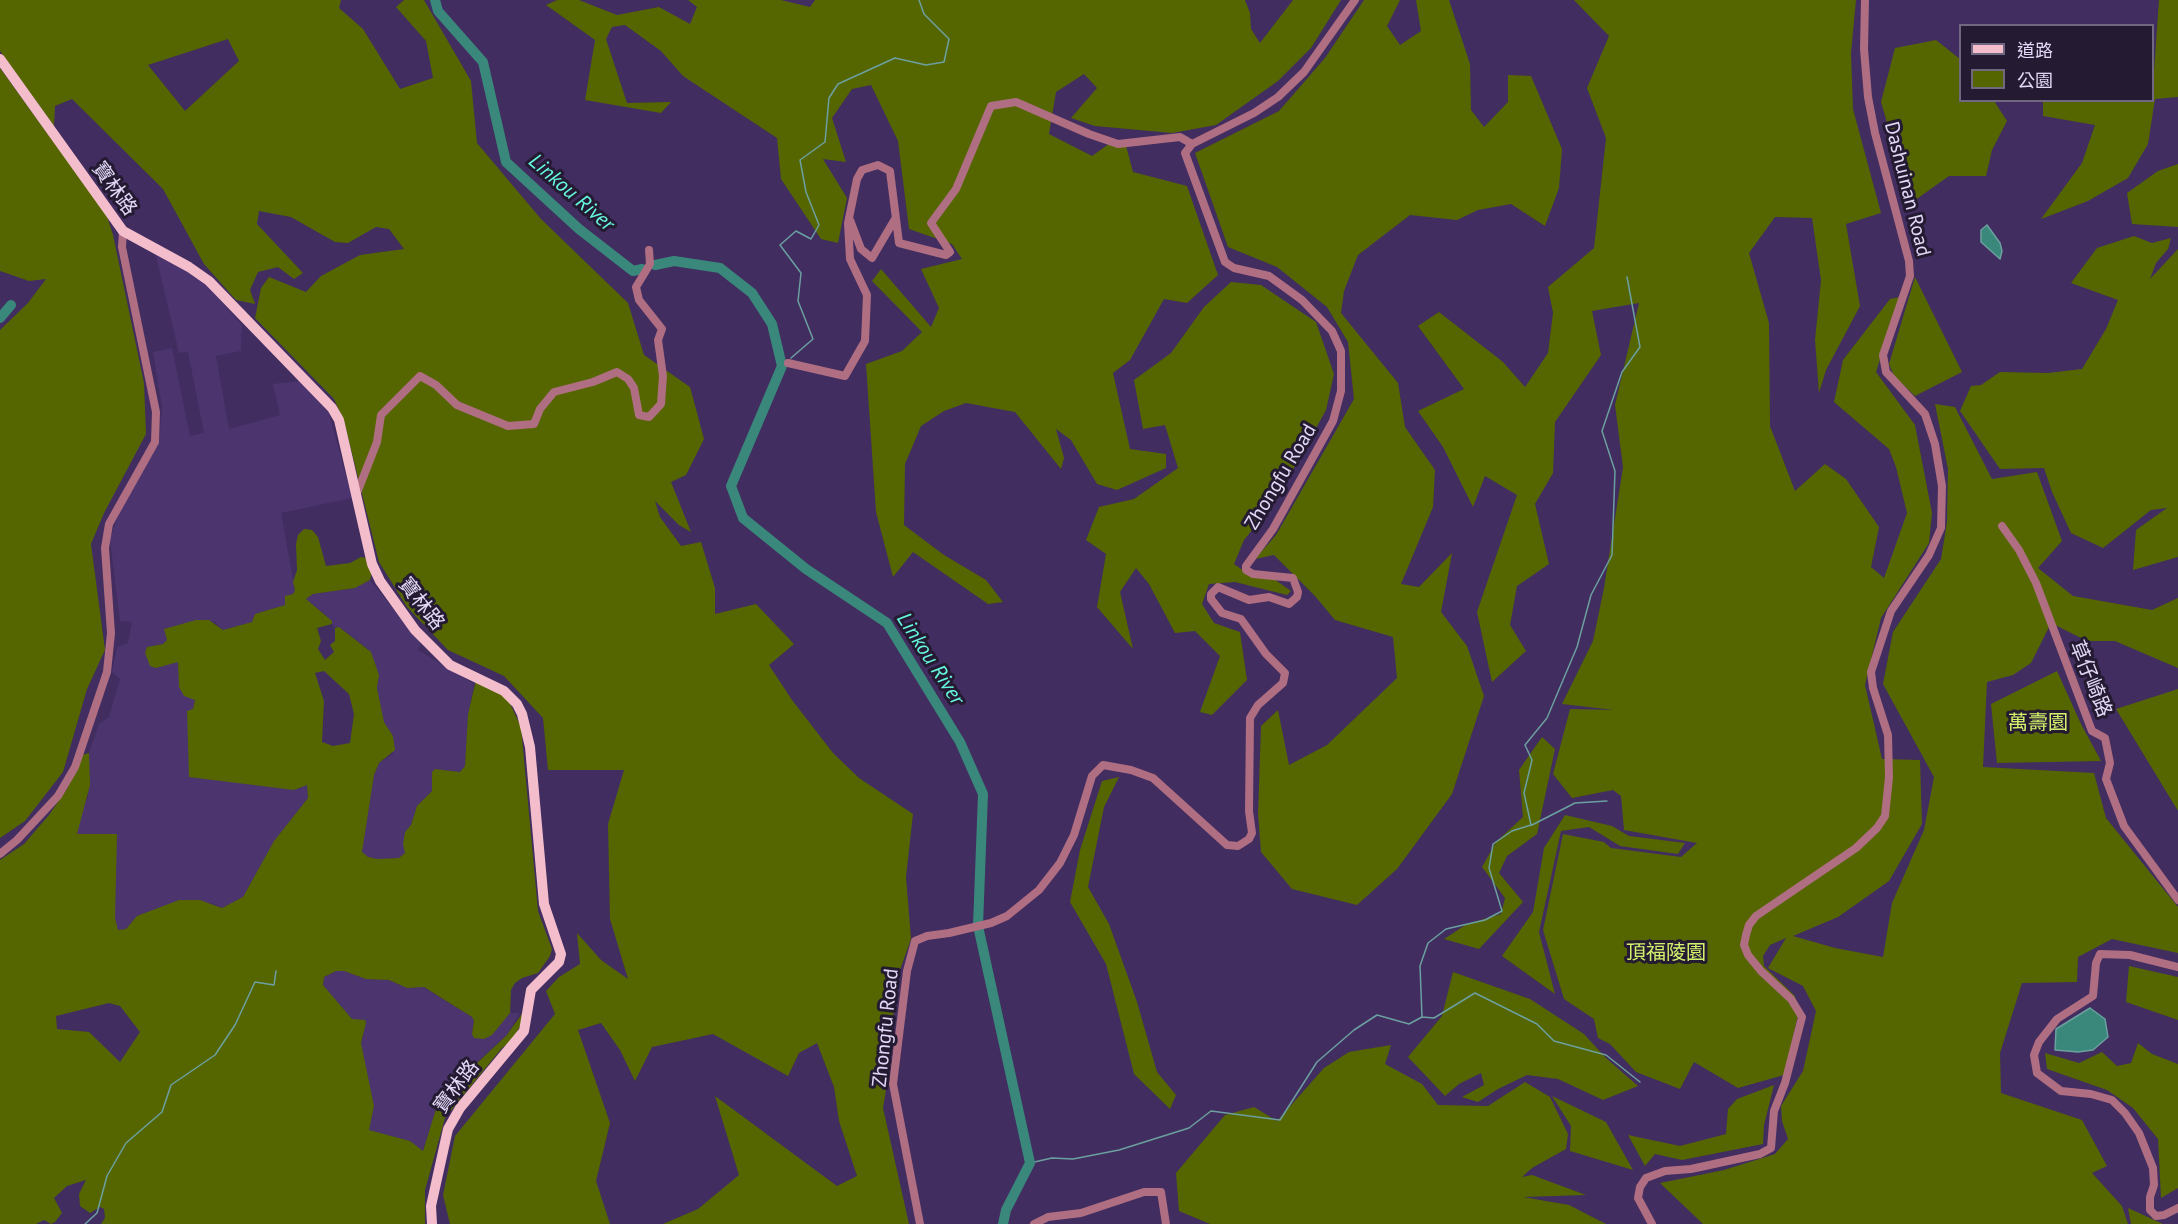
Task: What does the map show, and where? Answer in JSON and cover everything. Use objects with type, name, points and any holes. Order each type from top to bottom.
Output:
[{"type":"main road","name":"寶林路","points":[[0,59],[123,231],[189,267],[209,281],[332,408],[339,420],[372,564],[400,611],[450,664],[504,691],[517,704],[522,714],[530,747],[544,904],[561,946],[559,962],[531,990],[524,1031],[460,1108],[448,1129],[431,1206],[432,1224]]},
{"type":"street","points":[[788,363],[828,374],[845,376],[864,341],[867,295],[850,258],[849,216],[857,179],[862,170],[878,165],[890,171],[899,243],[946,255],[950,252],[932,223],[956,189],[991,106],[1016,102],[1118,144],[1180,137],[1192,144],[1254,113],[1278,97],[1304,72],[1355,0]]},
{"type":"street","name":"Dashuinan Road","points":[[1652,1224],[1638,1198],[1640,1187],[1646,1178],[1665,1171],[1691,1169],[1760,1154],[1772,1148],[1774,1111],[1785,1083],[1802,1017],[1791,999],[1761,971],[1748,955],[1744,945],[1746,935],[1749,925],[1756,916],[1856,848],[1877,828],[1885,816],[1889,777],[1888,735],[1873,688],[1872,672],[1891,611],[1929,555],[1941,528],[1942,486],[1935,444],[1925,414],[1886,372],[1883,355],[1910,276],[1909,261],[1877,143],[1868,97],[1864,49],[1865,0]]},
{"type":"street","name":"Zhongfu Road","points":[[920,1224],[893,1084],[912,948],[921,938],[991,923],[1020,906],[1050,877],[1074,835],[1092,776],[1103,765],[1153,778],[1227,845],[1238,846],[1249,839],[1252,833],[1249,812],[1250,718],[1258,705],[1283,683],[1285,673],[1266,654],[1241,619],[1222,613],[1211,598],[1211,594],[1218,587],[1249,600],[1269,597],[1289,604],[1297,597],[1298,591],[1293,578],[1253,574],[1246,570],[1246,566],[1273,529],[1333,421],[1341,391],[1341,351],[1332,331],[1302,300],[1269,276],[1234,268],[1225,262],[1187,161],[1187,148],[1192,144]]},
{"type":"street","points":[[849,216],[861,249],[872,258],[895,219]]},
{"type":"street","points":[[0,854],[17,840],[58,796],[75,767],[107,672],[111,633],[105,548],[109,524],[155,441],[156,412],[122,247],[123,231]]},
{"type":"street","points":[[356,495],[377,442],[381,415],[420,376],[436,385],[457,405],[508,426],[534,424],[540,410],[554,392],[593,382],[617,372],[628,379],[634,388],[639,416],[649,417],[661,404],[663,376],[658,340],[662,330],[639,300],[636,287],[650,264],[649,250]]},
{"type":"street","name":"草仔崎路","points":[[2002,526],[2019,550],[2036,583],[2092,731],[2105,738],[2110,763],[2106,779],[2124,826],[2178,900]]},
{"type":"street","points":[[2178,967],[2130,955],[2100,954],[2096,963],[2093,996],[2057,1019],[2043,1035],[2034,1055],[2037,1073],[2061,1090],[2091,1094],[2112,1100],[2125,1113],[2139,1133],[2153,1168],[2154,1185],[2150,1197],[2150,1210],[2156,1216],[2178,1208]]},
{"type":"street","points":[[1034,1224],[1048,1217],[1081,1212],[1144,1192],[1161,1192],[1166,1224]]},
{"type":"shaded area","points":[[1987,225],[2000,243],[2002,251],[2000,259],[1981,242],[1981,230]]},
{"type":"shaded area","points":[[155,252],[198,275],[242,325],[241,351],[216,356],[229,429],[280,415],[273,384],[300,381],[329,413],[352,498],[281,513],[295,590],[285,605],[255,614],[252,622],[223,630],[214,621],[165,629],[167,640],[163,644],[147,647],[178,662],[195,700],[193,709],[299,789],[307,784],[308,798],[274,841],[243,897],[222,908],[212,903],[179,901],[137,916],[126,929],[118,930],[77,834],[81,812],[88,797],[89,753],[99,724],[109,717],[120,679],[112,672],[117,647],[128,643],[132,622],[120,621],[110,539],[120,510],[159,441],[162,407],[153,352],[172,348],[190,436],[204,433],[188,352],[179,353]]},
{"type":"shaded area","points":[[370,580],[421,643],[418,650],[474,684],[468,714],[465,766],[460,772],[435,769],[432,791],[417,806],[411,825],[405,832],[406,853],[399,858],[377,859],[361,852],[374,775],[379,763],[393,754],[393,736],[384,723],[377,688],[379,675],[368,649],[342,629],[335,628],[326,615],[306,599],[313,594],[355,588]]},
{"type":"shaded area","points":[[336,971],[344,971],[366,979],[389,980],[407,988],[423,987],[472,1017],[474,1021],[472,1034],[484,1039],[491,1035],[510,1013],[520,1013],[506,1036],[453,1083],[436,1109],[423,1151],[410,1141],[369,1130],[374,1106],[361,1043],[364,1035],[356,1020],[352,1019],[323,985],[324,977]]},
{"type":"shaded area","points":[[2090,1008],[2105,1019],[2108,1037],[2093,1050],[2078,1052],[2055,1050],[2056,1029]]},
{"type":"green space","points":[[0,0],[341,0],[339,8],[363,29],[400,89],[433,78],[426,41],[396,7],[404,0],[424,0],[471,81],[477,143],[541,219],[628,303],[644,355],[690,387],[704,439],[686,475],[671,482],[691,532],[679,525],[655,501],[660,517],[681,546],[701,542],[715,588],[715,614],[756,604],[794,644],[769,665],[792,700],[833,753],[859,778],[913,814],[906,877],[911,939],[896,981],[890,1066],[883,1108],[909,1224],[663,1224],[698,1209],[739,1175],[715,1096],[837,1186],[857,1176],[839,1121],[834,1087],[817,1043],[799,1053],[788,1076],[713,1034],[652,1047],[635,1081],[620,1050],[601,1023],[578,1030],[610,1123],[596,1181],[610,1224],[450,1224],[443,1195],[455,1136],[555,1014],[546,991],[559,977],[580,964],[577,933],[601,960],[628,979],[610,919],[608,824],[624,770],[548,770],[543,718],[504,676],[448,650],[407,607],[379,562],[344,421],[334,399],[255,318],[261,288],[269,277],[306,292],[321,276],[360,255],[404,249],[389,229],[376,227],[348,243],[335,242],[291,217],[259,211],[257,224],[303,273],[294,279],[278,267],[258,272],[250,290],[255,304],[236,300],[204,264],[163,189],[72,99],[55,106],[54,126],[0,51]],"holes":[[[228,39],[239,61],[185,111],[148,65]]]},
{"type":"green space","points":[[557,0],[579,0],[617,15],[659,7],[690,24],[697,7],[688,0],[781,0],[810,7],[815,0],[1245,0],[1250,13],[1251,29],[1260,43],[1293,0],[1341,0],[1311,48],[1278,81],[1216,125],[1172,133],[1095,126],[1071,118],[1097,88],[1084,74],[1056,92],[1049,134],[1092,156],[1113,141],[1125,142],[1133,172],[1187,186],[1218,275],[1187,303],[1164,299],[1130,360],[1113,373],[1130,449],[1166,454],[1166,468],[1117,490],[1097,484],[1071,440],[1056,429],[1064,458],[1061,469],[1015,412],[966,403],[944,411],[921,426],[905,464],[904,525],[944,555],[986,580],[1003,602],[988,604],[913,552],[893,577],[876,512],[866,364],[902,351],[922,332],[872,281],[881,269],[931,327],[939,308],[921,269],[962,259],[952,244],[909,229],[898,141],[871,85],[852,89],[832,118],[846,162],[823,159],[847,198],[838,243],[821,239],[781,179],[777,138],[683,76],[661,51],[625,25],[612,27],[606,39],[627,103],[671,102],[661,113],[585,100],[595,40],[546,5]]},
{"type":"green space","points":[[1364,0],[1400,0],[1387,26],[1400,45],[1421,31],[1416,0],[1449,0],[1470,64],[1471,110],[1484,127],[1508,102],[1508,75],[1531,76],[1562,149],[1559,188],[1545,226],[1511,204],[1478,210],[1457,220],[1410,215],[1358,255],[1344,291],[1341,313],[1398,383],[1405,427],[1435,470],[1433,507],[1401,584],[1419,587],[1452,553],[1441,612],[1467,646],[1484,696],[1452,794],[1397,869],[1357,905],[1292,889],[1261,852],[1258,814],[1261,726],[1278,710],[1289,765],[1327,745],[1397,678],[1393,637],[1335,620],[1315,596],[1274,555],[1255,559],[1276,535],[1354,399],[1348,342],[1327,307],[1277,267],[1228,247],[1195,153],[1279,111],[1325,58]]},
{"type":"green space","name":"頂福陵園","points":[[1574,0],[1856,0],[1851,53],[1853,109],[1881,213],[1846,224],[1860,306],[1826,370],[1819,393],[1815,340],[1821,280],[1812,218],[1775,217],[1749,253],[1769,323],[1770,426],[1795,491],[1825,464],[1846,479],[1879,527],[1871,567],[1884,578],[1907,513],[1896,467],[1889,449],[1834,402],[1843,360],[1890,299],[1900,297],[1876,372],[1915,425],[1932,513],[1929,543],[1881,618],[1865,685],[1882,759],[1920,760],[1922,824],[1889,881],[1838,917],[1793,936],[1835,948],[1883,957],[1892,903],[1924,830],[1934,777],[1883,684],[1893,632],[1941,559],[1947,522],[1948,469],[1935,404],[1955,407],[1992,479],[2037,472],[2062,541],[2038,568],[2073,596],[2152,610],[2178,598],[2178,668],[2115,641],[2087,641],[2051,623],[2031,663],[2013,675],[1987,682],[1983,767],[2094,773],[2106,818],[2178,907],[2178,953],[2112,939],[2078,957],[2077,982],[2022,983],[2000,1053],[2001,1093],[2082,1120],[2107,1166],[2092,1173],[2122,1206],[2128,1224],[1703,1224],[1660,1183],[1724,1170],[1775,1154],[1788,1139],[1782,1121],[1781,1106],[1803,1071],[1816,1011],[1803,986],[1768,968],[1786,938],[1770,945],[1763,956],[1764,966],[1795,996],[1798,1015],[1784,1075],[1738,1088],[1694,1062],[1680,1089],[1636,1072],[1610,1044],[1598,1038],[1594,1019],[1564,999],[1543,930],[1563,834],[1604,842],[1611,848],[1681,857],[1697,843],[1624,830],[1621,796],[1613,790],[1572,798],[1553,774],[1570,709],[1614,710],[1562,704],[1593,641],[1604,588],[1623,467],[1615,405],[1639,303],[1592,311],[1601,355],[1555,422],[1553,473],[1535,504],[1549,564],[1517,586],[1510,625],[1526,651],[1492,682],[1477,612],[1517,495],[1485,476],[1473,507],[1443,447],[1418,411],[1464,389],[1418,326],[1439,312],[1503,362],[1525,387],[1548,353],[1553,313],[1548,287],[1594,248],[1606,138],[1587,88],[1609,36]]},
{"type":"green space","points":[[2159,0],[2178,0],[2178,97],[2155,99],[2148,144],[2128,178],[2088,201],[2041,219],[2082,163],[2095,125],[2043,116],[2043,102],[2154,102]]},
{"type":"green space","points":[[1936,40],[1959,58],[1959,102],[1995,102],[2007,121],[1992,150],[1986,176],[1949,176],[1911,203],[1881,102],[1895,48]]},
{"type":"green space","points":[[0,68],[107,216],[144,383],[146,434],[104,513],[91,544],[105,650],[87,689],[63,772],[25,821],[0,838],[0,330],[28,303],[46,279],[29,281],[0,271]]},
{"type":"green space","points":[[2178,164],[2178,227],[2132,224],[2127,193],[2158,171]]},
{"type":"green space","points":[[2134,236],[2152,243],[2171,238],[2168,249],[2156,263],[2150,279],[2178,249],[2178,557],[2133,570],[2136,530],[2167,508],[2151,510],[2103,548],[2071,533],[2052,492],[2044,468],[2000,469],[1960,411],[1971,386],[1981,385],[2000,372],[2048,373],[2082,369],[2106,329],[2118,300],[2071,283],[2097,248]]},
{"type":"green space","points":[[1915,277],[1962,372],[1915,396],[1894,376],[1889,364]]},
{"type":"green space","points":[[1231,282],[1261,285],[1316,322],[1334,374],[1326,410],[1275,502],[1244,540],[1234,564],[1251,576],[1274,579],[1291,591],[1287,595],[1235,582],[1209,584],[1202,604],[1214,623],[1240,632],[1247,680],[1212,715],[1200,712],[1220,656],[1195,631],[1175,633],[1149,584],[1136,568],[1120,592],[1133,649],[1097,607],[1106,554],[1086,540],[1099,507],[1134,499],[1178,468],[1165,425],[1143,429],[1134,380],[1171,353],[1204,307]]},
{"type":"green space","points":[[304,529],[312,530],[318,537],[326,566],[350,563],[361,557],[366,558],[372,572],[370,580],[355,588],[313,594],[306,599],[332,621],[332,624],[317,628],[321,641],[318,649],[325,660],[334,652],[330,645],[335,641],[335,628],[339,627],[371,652],[379,675],[377,688],[384,722],[393,736],[395,750],[379,763],[374,775],[362,852],[368,857],[377,859],[399,858],[405,853],[403,844],[405,832],[411,825],[417,806],[432,791],[432,772],[435,769],[460,772],[465,766],[468,714],[476,680],[506,695],[521,727],[538,911],[552,949],[538,973],[515,983],[511,990],[510,1013],[492,1035],[484,1039],[474,1038],[472,1017],[424,987],[407,988],[389,980],[366,979],[344,971],[336,971],[324,977],[323,985],[352,1019],[365,1020],[366,1023],[361,1043],[374,1106],[369,1130],[410,1141],[423,1151],[436,1109],[448,1090],[506,1036],[524,1011],[523,1020],[514,1038],[501,1049],[445,1118],[425,1190],[425,1224],[101,1224],[105,1218],[104,1209],[100,1207],[90,1213],[80,1206],[79,1194],[86,1180],[67,1186],[54,1198],[62,1213],[55,1222],[51,1224],[44,1220],[36,1224],[0,1224],[0,860],[24,844],[49,815],[67,789],[82,755],[89,753],[90,785],[77,834],[117,834],[115,918],[118,930],[126,929],[137,916],[179,900],[200,900],[222,908],[243,897],[274,841],[308,798],[307,785],[294,790],[189,777],[187,711],[193,709],[195,700],[184,696],[179,687],[178,662],[156,668],[150,666],[145,653],[147,647],[163,644],[167,640],[164,629],[196,620],[209,620],[223,630],[252,622],[255,614],[285,605],[285,596],[293,594],[295,590],[293,582],[297,570],[298,535]],"holes":[[[324,671],[349,694],[354,714],[350,743],[333,746],[322,742],[324,701],[315,673]],[[109,1003],[120,1006],[140,1032],[120,1062],[89,1032],[57,1029],[56,1016]]]},
{"type":"green space","name":"萬壽園","points":[[2057,671],[2101,761],[1997,763],[1991,704]]},
{"type":"green space","points":[[2178,689],[2178,811],[2116,709]]},
{"type":"green space","points":[[1542,737],[1555,749],[1537,834],[1507,856],[1499,873],[1523,902],[1479,949],[1444,939],[1467,924],[1501,914],[1505,898],[1482,867],[1496,842],[1523,817],[1519,770]]},
{"type":"green space","points":[[1119,777],[1104,807],[1088,887],[1109,924],[1137,1002],[1157,1072],[1176,1095],[1170,1109],[1134,1074],[1106,964],[1070,902],[1080,850],[1102,781]]},
{"type":"green space","points":[[1565,815],[1612,826],[1629,836],[1685,843],[1678,854],[1620,846],[1589,827],[1561,831],[1539,932],[1555,994],[1502,956],[1533,912],[1544,848]]},
{"type":"green space","points":[[2129,966],[2178,977],[2178,1020],[2126,1002]]},
{"type":"green space","points":[[1453,972],[1530,999],[1584,1034],[1606,1058],[1638,1086],[1603,1100],[1558,1079],[1527,1075],[1478,1102],[1462,1097],[1484,1085],[1481,1073],[1459,1084],[1445,1096],[1408,1057],[1442,1016]]},
{"type":"green space","points":[[2138,1043],[2152,1054],[2178,1064],[2178,1188],[2161,1198],[2158,1139],[2133,1108],[2107,1090],[2047,1069],[2045,1053],[2079,1063],[2102,1052],[2117,1066],[2131,1063]]},
{"type":"green space","points":[[1391,1045],[1385,1064],[1422,1084],[1438,1105],[1488,1106],[1525,1082],[1550,1097],[1568,1134],[1566,1149],[1532,1168],[1522,1177],[1532,1175],[1586,1195],[1523,1197],[1569,1205],[1606,1224],[1210,1224],[1179,1211],[1176,1173],[1225,1115],[1254,1107],[1277,1121],[1324,1068],[1349,1052]]},
{"type":"green space","points":[[1774,1085],[1764,1125],[1763,1144],[1682,1160],[1655,1154],[1645,1166],[1628,1135],[1680,1146],[1726,1134],[1728,1109],[1737,1099]]},
{"type":"green space","points":[[1552,1096],[1606,1122],[1633,1170],[1570,1151],[1571,1126]]},
{"type":"green space","points":[[2128,1208],[2163,1224],[2131,1224]]},
{"type":"waterway","name":"Linkou River","points":[[435,0],[438,11],[483,62],[506,162],[579,229],[633,271],[642,269]]},
{"type":"waterway","points":[[791,358],[813,339],[798,301],[801,273],[780,245],[796,231],[811,239],[819,225],[806,192],[800,160],[825,142],[829,98],[838,84],[895,58],[926,65],[944,62],[949,39],[924,14],[919,0]]},
{"type":"waterway","name":"Linkou River","points":[[655,265],[674,261],[720,268],[752,293],[772,324],[782,366],[731,486],[743,518],[806,569],[887,623],[960,742],[983,794],[978,926],[1030,1163],[1006,1210],[1003,1224]]},
{"type":"waterway","points":[[1030,1163],[1052,1158],[1073,1159],[1119,1150],[1189,1128],[1211,1111],[1280,1120],[1317,1062],[1354,1030],[1377,1015],[1409,1024],[1422,1017],[1420,966],[1428,943],[1446,929],[1485,920],[1502,911],[1489,868],[1493,844],[1512,831],[1531,825],[1524,793],[1532,760],[1525,745],[1547,718],[1577,647],[1591,595],[1612,555],[1615,471],[1602,431],[1622,372],[1640,347],[1627,277]]},
{"type":"waterway","points":[[0,318],[11,305]]},
{"type":"waterway","points":[[1532,825],[1575,803],[1607,801]]},
{"type":"waterway","points":[[85,1224],[97,1213],[107,1176],[126,1143],[162,1112],[171,1085],[215,1055],[235,1025],[255,982],[274,985],[276,971]]},
{"type":"waterway","points":[[1422,1017],[1434,1018],[1475,993],[1537,1024],[1554,1041],[1606,1055],[1640,1082]]}]
